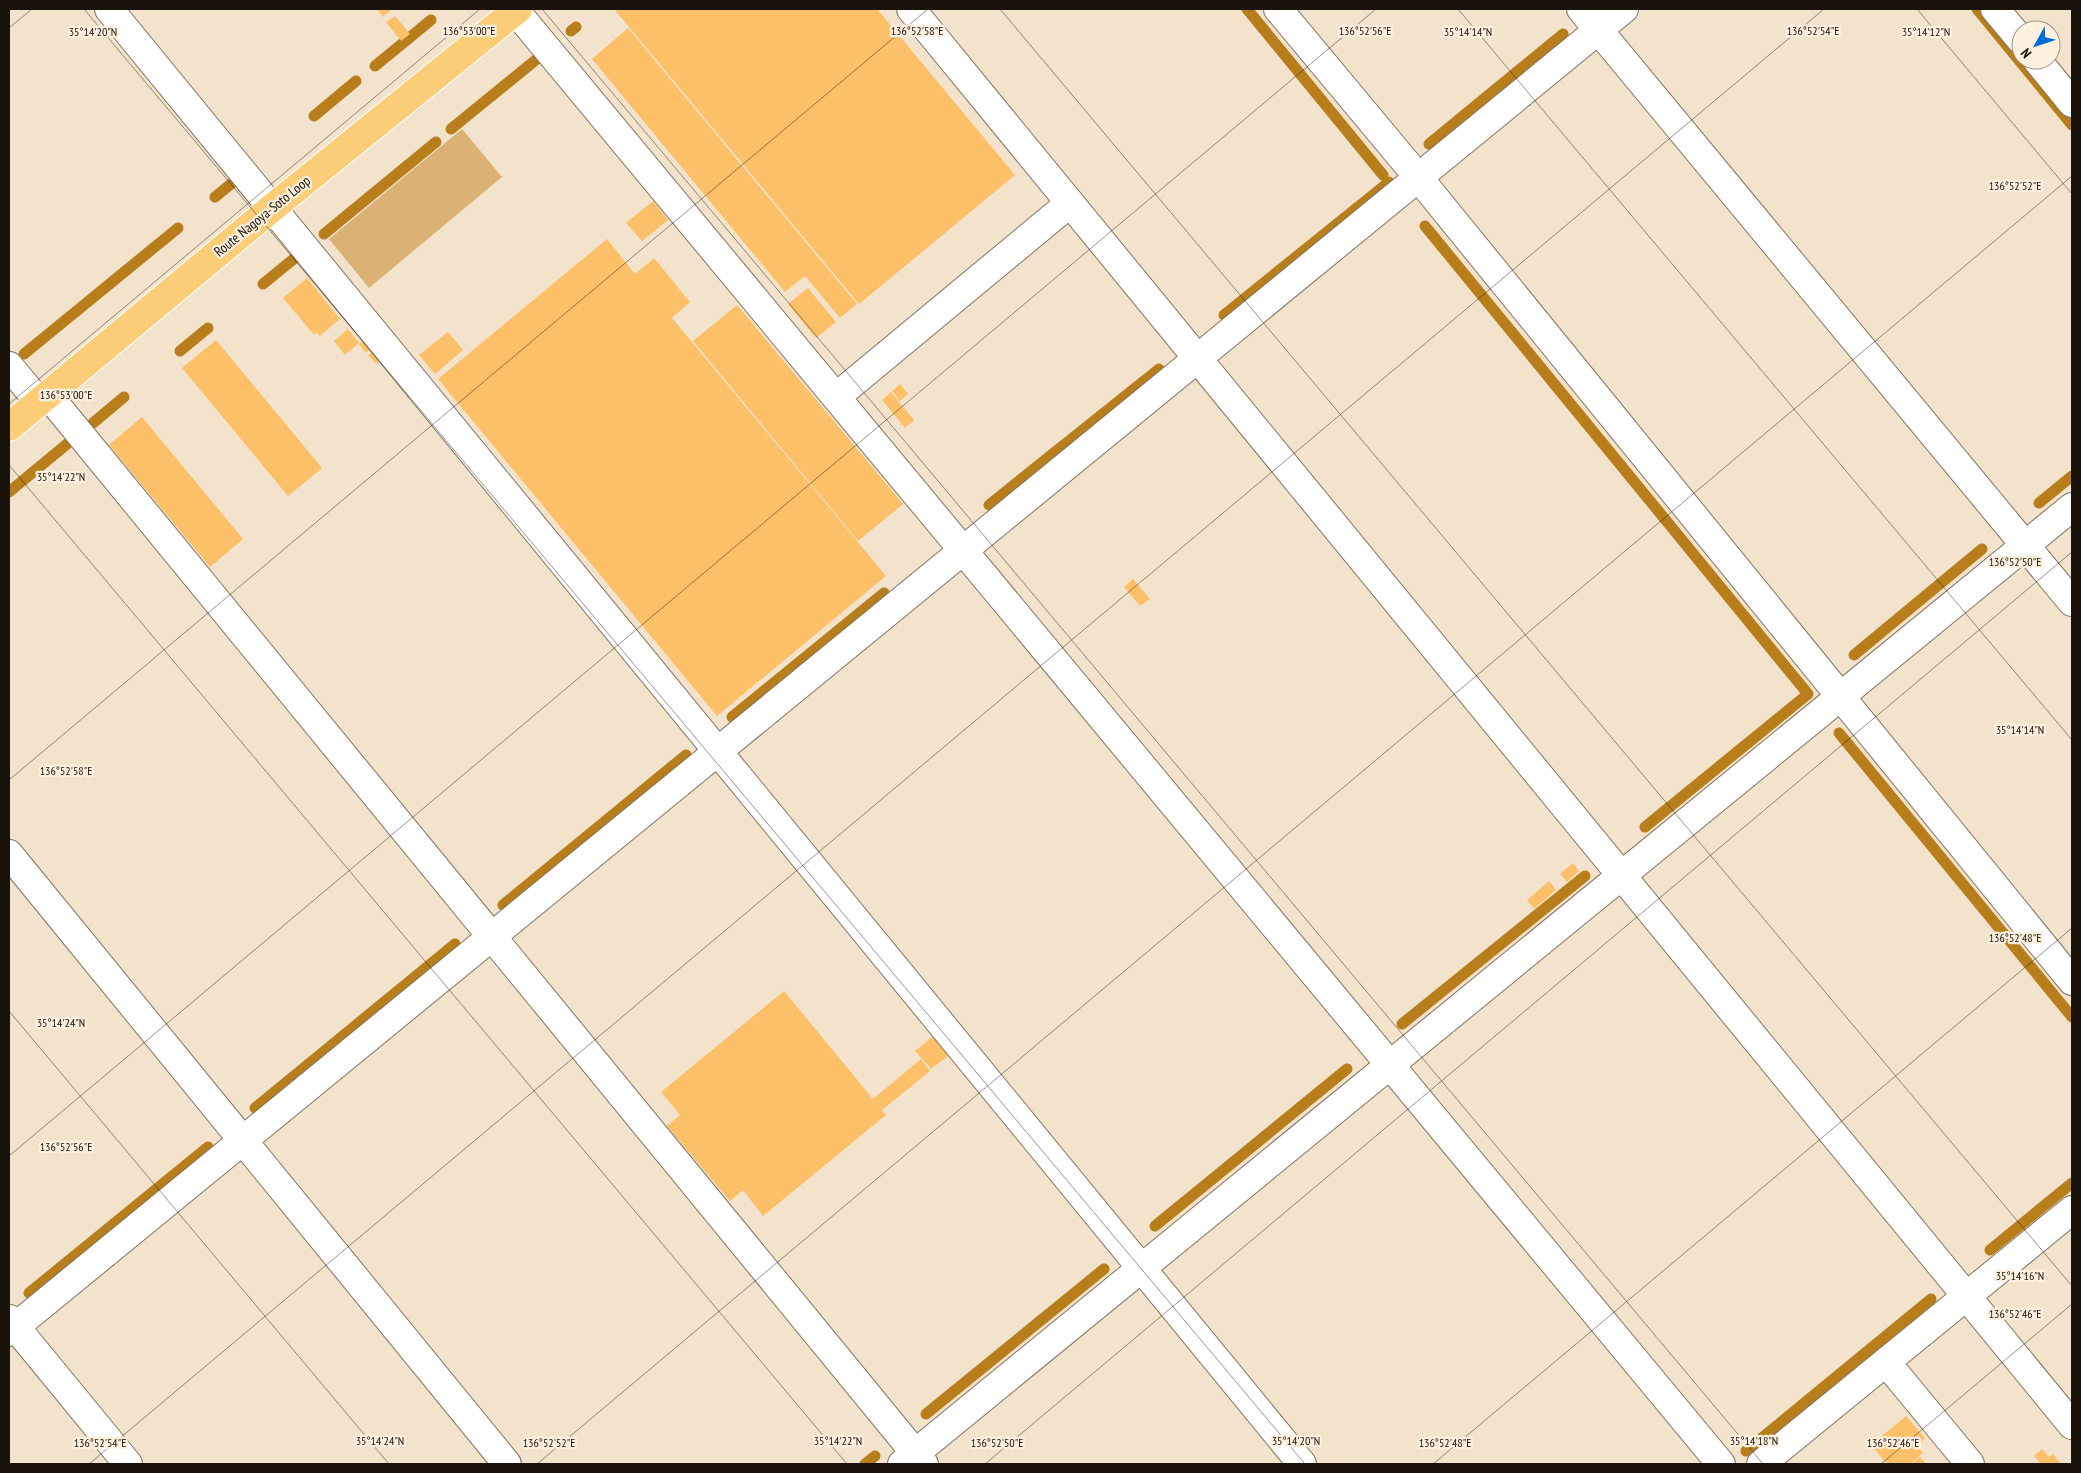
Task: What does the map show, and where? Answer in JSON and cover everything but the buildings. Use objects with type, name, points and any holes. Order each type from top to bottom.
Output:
[{"type":"main road","name":"Route Nagoya-Soto Loop","points":[[9,427],[272,208],[516,9]]},
{"type":"street","points":[[109,9],[1302,1464]]},
{"type":"street","points":[[516,9],[1721,1464]]},
{"type":"street","points":[[911,9],[2072,1425]]},
{"type":"street","points":[[1278,9],[1418,177],[2072,981]]},
{"type":"street","points":[[1581,9],[2027,545],[2072,602]]},
{"type":"street","points":[[128,1464],[11,1326],[243,1141],[1624,9]]},
{"type":"street","points":[[1995,9],[2011,28]]},
{"type":"street","points":[[2045,70],[2072,103]]},
{"type":"street","points":[[836,397],[1070,203]]},
{"type":"street","points":[[9,366],[43,398],[492,936],[914,1461],[1142,1269],[2072,508]]},
{"type":"street","points":[[9,854],[507,1464]]},
{"type":"street","points":[[1761,1464],[2072,1210]]},
{"type":"street","points":[[1886,1362],[1970,1464]]},
{"type":"shaded area","points":[[462,129],[502,177],[369,288],[329,239]]},
{"type":"waterway","points":[[1247,9],[1383,175]]},
{"type":"waterway","points":[[1977,9],[2072,125]]},
{"type":"waterway","points":[[375,66],[431,20]]},
{"type":"waterway","points":[[571,31],[576,27]]},
{"type":"waterway","points":[[1429,144],[1563,34]]},
{"type":"waterway","points":[[451,129],[543,54]]},
{"type":"waterway","points":[[314,116],[356,81]]},
{"type":"waterway","points":[[324,234],[436,142]]},
{"type":"waterway","points":[[215,197],[237,179]]},
{"type":"waterway","points":[[1224,315],[1389,182]]},
{"type":"waterway","points":[[1425,226],[1808,694],[1645,827]]},
{"type":"waterway","points":[[24,354],[178,228]]},
{"type":"waterway","points":[[263,284],[296,257]]},
{"type":"waterway","points":[[180,351],[208,328]]},
{"type":"waterway","points":[[989,505],[1159,369]]},
{"type":"waterway","points":[[93,423],[124,397]]},
{"type":"waterway","points":[[9,492],[67,444]]},
{"type":"waterway","points":[[2039,503],[2072,476]]},
{"type":"waterway","points":[[1854,655],[1982,549]]},
{"type":"waterway","points":[[732,717],[884,593]]},
{"type":"waterway","points":[[1839,733],[2072,1017]]},
{"type":"waterway","points":[[503,905],[686,755]]},
{"type":"waterway","points":[[1402,1024],[1585,876]]},
{"type":"waterway","points":[[255,1108],[455,944]]},
{"type":"waterway","points":[[1155,1226],[1347,1069]]},
{"type":"waterway","points":[[29,1293],[208,1147]]},
{"type":"waterway","points":[[1990,1250],[2072,1183]]},
{"type":"waterway","points":[[926,1414],[1104,1269]]},
{"type":"waterway","points":[[1746,1451],[1931,1299]]},
{"type":"waterway","points":[[865,1464],[875,1456]]}]
